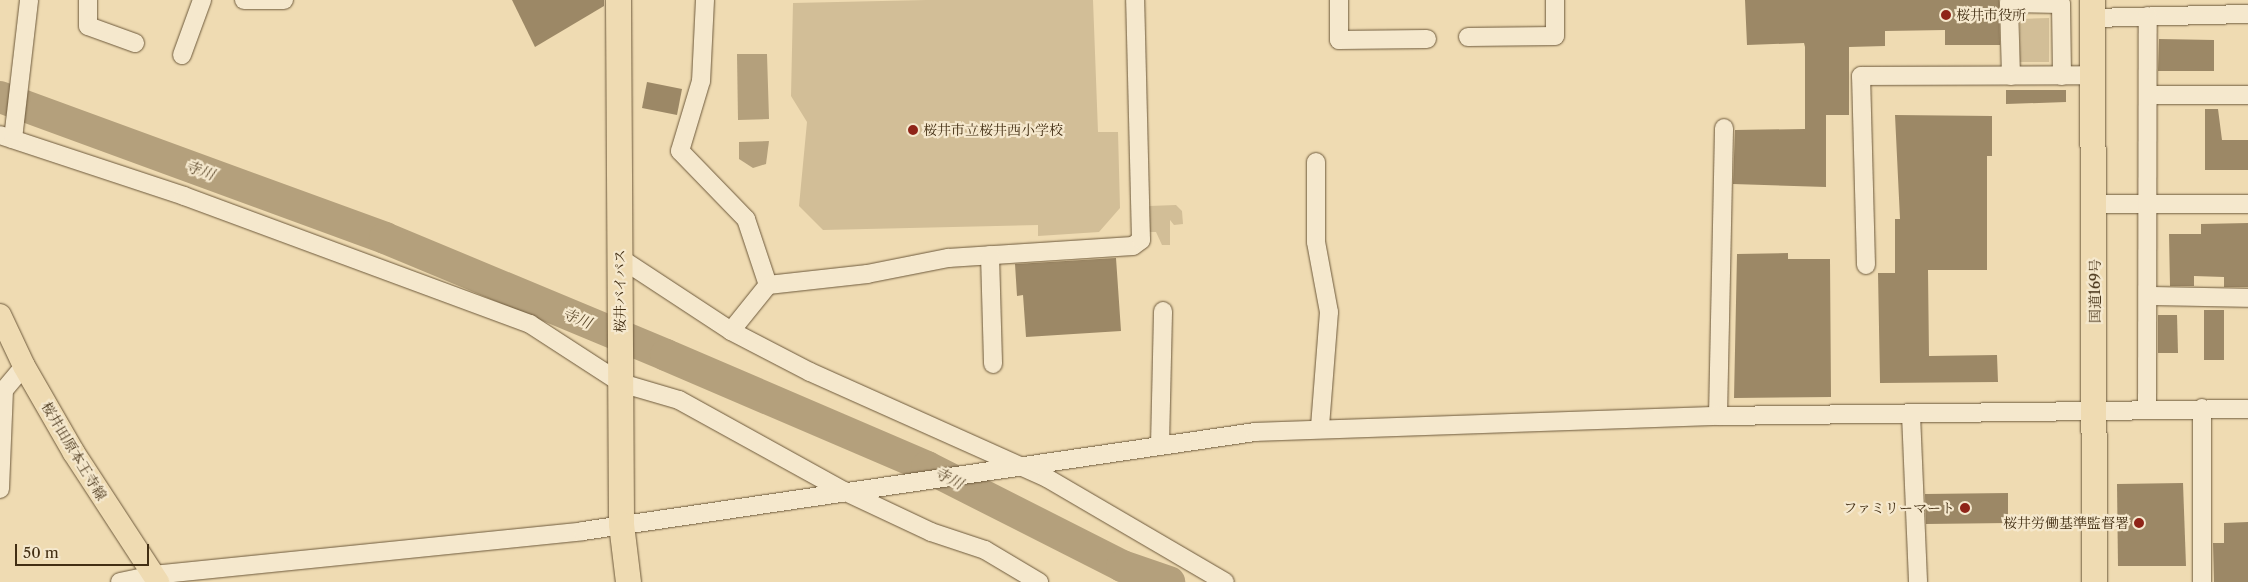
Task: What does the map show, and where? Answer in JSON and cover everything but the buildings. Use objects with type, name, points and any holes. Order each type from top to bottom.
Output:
[{"type":"highway","name":"桜井バイパス","points":[[618,0],[621,524],[628,582]]},
{"type":"highway","name":"国道169号","points":[[2092,9],[2095,409],[2094,582]]},
{"type":"main road","name":"桜井田原本王寺線","points":[[0,314],[5,339],[24,366],[121,531],[155,578]]},
{"type":"street","points":[[29,0],[25,59],[18,116],[6,137],[453,292],[530,324],[620,378],[679,400],[849,491],[931,532],[985,550],[1039,582]]},
{"type":"street","points":[[88,0],[88,26],[135,43]]},
{"type":"street","points":[[182,55],[202,0]]},
{"type":"street","points":[[244,0],[284,0]]},
{"type":"street","points":[[705,0],[701,81],[680,151],[746,219],[768,284]]},
{"type":"street","points":[[731,331],[768,284],[990,255],[1133,246],[1141,240],[1135,0]]},
{"type":"street","points":[[1339,0],[1339,40],[1427,39]]},
{"type":"street","points":[[1468,37],[1555,36],[1555,0]]},
{"type":"street","points":[[2011,76],[2009,3],[2062,4],[2062,76]]},
{"type":"street","points":[[2092,9],[2148,16],[2248,14]]},
{"type":"street","points":[[2147,410],[2148,16]]},
{"type":"street","points":[[1866,265],[1861,76],[2092,76]]},
{"type":"street","points":[[2149,95],[2248,95]]},
{"type":"street","points":[[1718,416],[1724,128]]},
{"type":"street","points":[[1316,162],[1316,242],[1329,312],[1320,427]]},
{"type":"street","points":[[2094,204],[2248,204]]},
{"type":"street","points":[[990,255],[993,364]]},
{"type":"street","points":[[619,264],[731,331],[810,372],[1018,467],[1118,516],[1225,582]]},
{"type":"street","points":[[2148,296],[2248,298]]},
{"type":"street","points":[[1160,445],[1163,311]]},
{"type":"street","points":[[0,489],[4,390],[24,366]]},
{"type":"street","points":[[2202,408],[2202,582]]},
{"type":"street","points":[[120,582],[621,524],[1160,445],[1320,427],[1718,416],[1911,414],[2095,409],[2248,409]]},
{"type":"street","points":[[1911,414],[1918,582]]},
{"type":"shaded area","name":"桜井市立桜井西小学校","points":[[926,0],[1093,0],[1098,132],[1118,132],[1120,208],[1099,232],[1038,236],[1038,225],[823,230],[799,206],[807,122],[791,96],[793,3]]},
{"type":"shaded area","points":[[2049,18],[2049,62],[2020,62],[2020,19]]},
{"type":"shaded area","points":[[737,54],[767,54],[769,119],[738,120]]},
{"type":"shaded area","points":[[769,141],[766,164],[753,168],[739,159],[739,142]]},
{"type":"shaded area","points":[[1176,205],[1182,211],[1183,224],[1174,225],[1170,220],[1170,245],[1162,245],[1156,232],[1147,232],[1149,206]]},
{"type":"waterway","name":"寺川","points":[[0,97],[385,238],[666,355],[927,467],[1122,566],[1169,582]]},
{"type":"place","name":"桜井市役所","points":[[1946,15]]},
{"type":"place","name":"桜井市立桜井西小学校","points":[[913,130]]},
{"type":"place","name":"ファミリーマート","points":[[1965,508]]},
{"type":"place","name":"桜井労働基準監督署","points":[[2139,523]]}]
